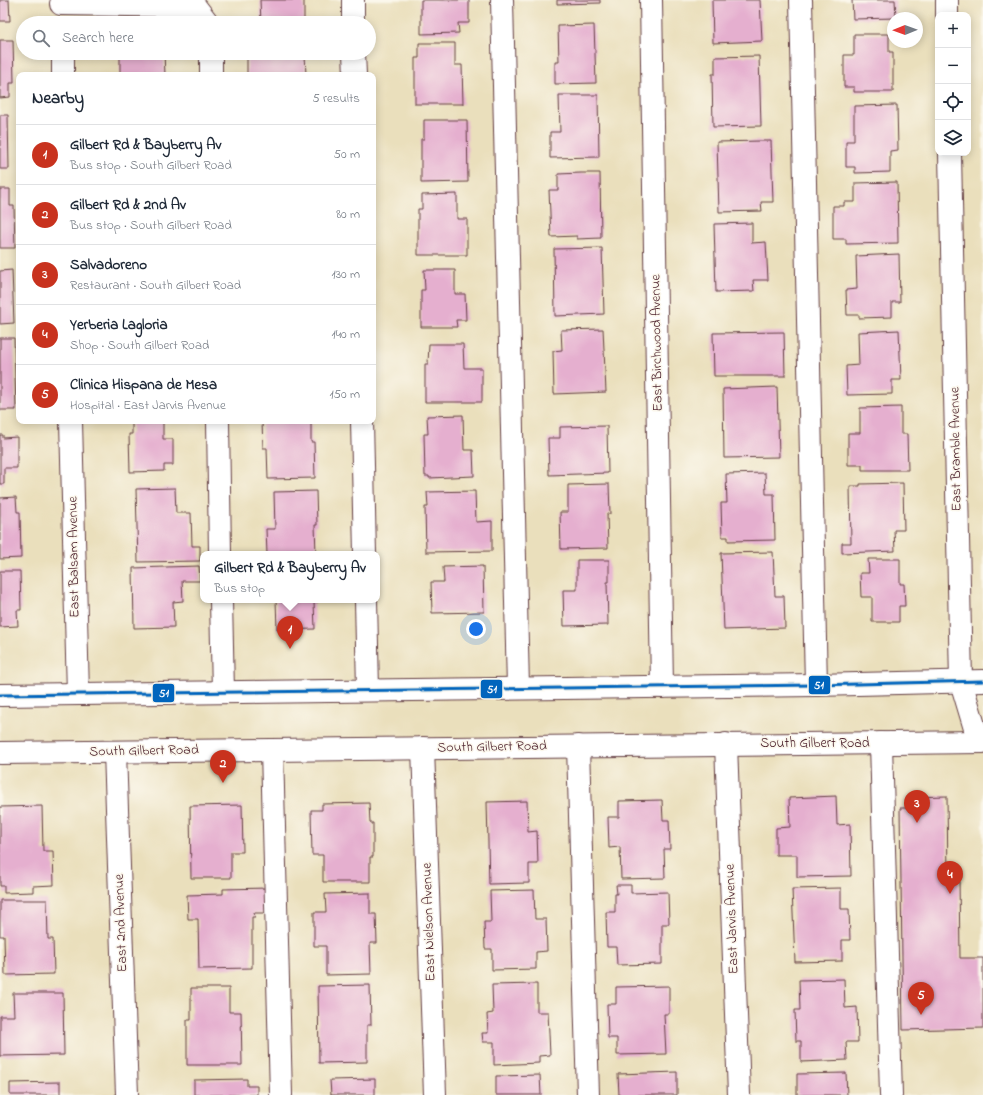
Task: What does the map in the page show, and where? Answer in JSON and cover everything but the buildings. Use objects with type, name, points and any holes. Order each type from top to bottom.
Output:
[{"type":"street","points":[[353,0],[353,16]]},
{"type":"street","points":[[502,0],[518,688]]},
{"type":"street","name":"East Birchwood Avenue","points":[[652,0],[662,687]]},
{"type":"street","points":[[801,0],[816,685]]},
{"type":"street","points":[[947,0],[947,12]]},
{"type":"street","points":[[62,9],[195,6],[203,16]]},
{"type":"street","points":[[62,60],[63,72]]},
{"type":"street","points":[[211,60],[211,72]]},
{"type":"street","points":[[354,60],[354,72]]},
{"type":"street","name":"East Bramble Avenue","points":[[950,156],[961,682],[981,742]]},
{"type":"street","name":"East Balsam Avenue","points":[[71,424],[78,694]]},
{"type":"street","points":[[218,424],[220,551]]},
{"type":"street","points":[[362,424],[365,551]]},
{"type":"street","points":[[221,603],[223,692]]},
{"type":"street","points":[[366,603],[368,690]]},
{"type":"street","points":[[0,695],[816,685],[983,681]]},
{"type":"street","name":"South Gilbert Road","points":[[0,753],[981,742]]},
{"type":"street","points":[[881,743],[891,1095]]},
{"type":"street","name":"East Jarvis Avenue","points":[[726,744],[739,1095]]},
{"type":"street","points":[[578,746],[588,1095]]},
{"type":"street","name":"East Nielson Avenue","points":[[423,748],[435,1095]]},
{"type":"street","points":[[272,750],[281,1095]]},
{"type":"street","name":"East 2nd Avenue","points":[[115,752],[127,1095]]},
{"type":"transit line","name":"51","points":[[0,695],[816,685],[983,681]]},
{"type":"place","name":"Gilbert Rd & Bayberry Av","points":[[290,649]]},
{"type":"place","name":"Gilbert Rd & 2nd Av","points":[[223,783]]},
{"type":"place","name":"Salvadoreno","points":[[917,823]]},
{"type":"place","name":"Yerberia Lagloria","points":[[950,894]]},
{"type":"place","name":"Clinica Hispana de Mesa","points":[[921,1015]]}]
